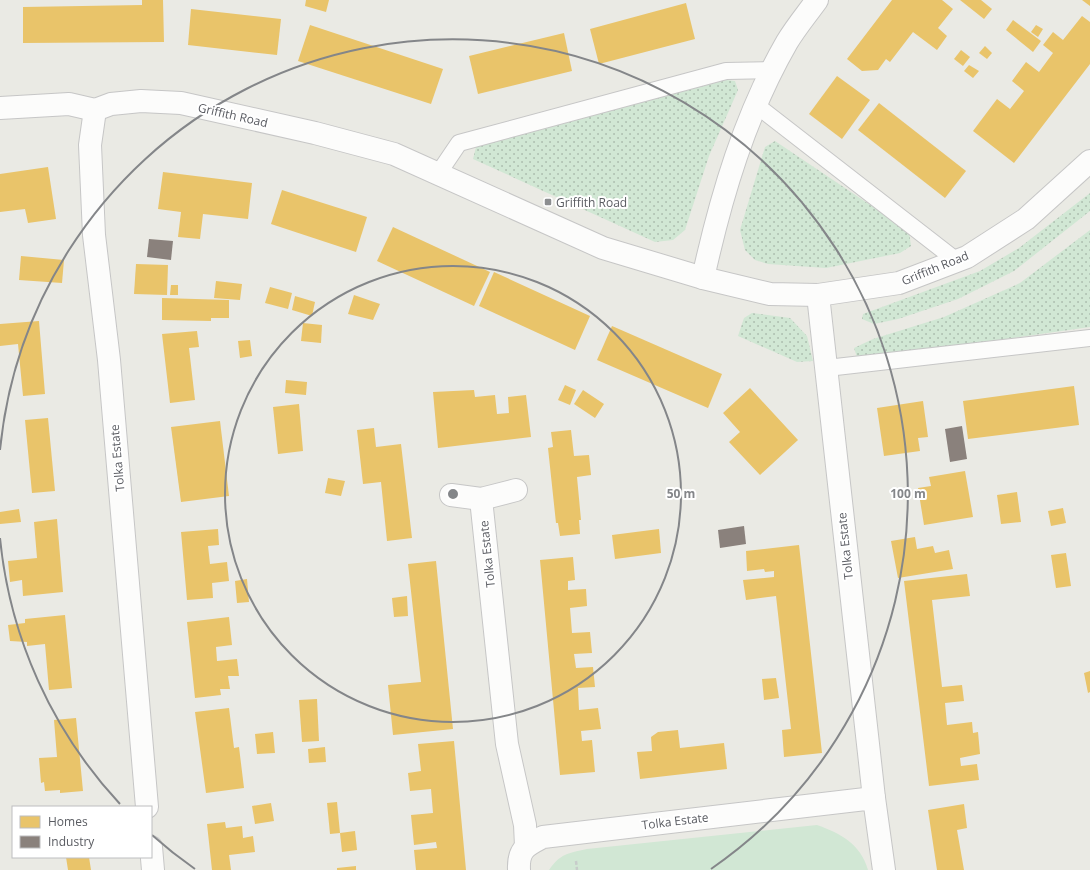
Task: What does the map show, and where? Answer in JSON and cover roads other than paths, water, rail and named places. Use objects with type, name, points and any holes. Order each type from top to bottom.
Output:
[{"type":"street","points":[[703,278],[721,200],[746,124],[788,41],[817,0]]},
{"type":"street","name":"Griffith Road","points":[[96,110],[111,104],[141,101],[181,103],[315,133],[394,154],[603,248],[703,278],[770,294],[818,295],[899,284],[967,257],[1026,220],[1090,161]]},
{"type":"street","points":[[0,108],[69,104],[96,110]]},
{"type":"street","name":"Tolka Estate","points":[[96,110],[90,145],[94,234],[109,360],[148,806]]},
{"type":"street","name":"Tolka Estate","points":[[818,295],[874,798],[884,870]]},
{"type":"street","points":[[451,495],[481,499],[516,490]]},
{"type":"street","name":"Tolka Estate","points":[[481,499],[507,744],[525,825],[526,846]]},
{"type":"street","name":"Tolka Estate","points":[[519,870],[518,858],[526,846],[543,837],[874,798]]},
{"type":"street","points":[[152,858],[153,870]]},
{"type":"lane","points":[[438,174],[458,143],[726,71],[773,70]]},
{"type":"lane","points":[[756,105],[957,261]]},
{"type":"lane","points":[[827,368],[1090,338]]},
{"type":"place","name":"Griffith Road","points":[[548,202]]}]
